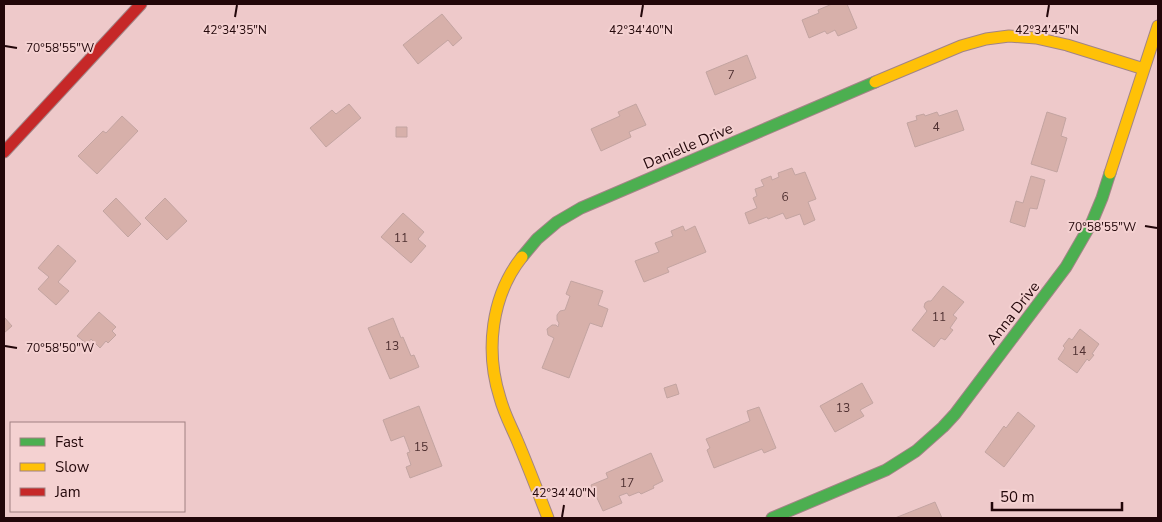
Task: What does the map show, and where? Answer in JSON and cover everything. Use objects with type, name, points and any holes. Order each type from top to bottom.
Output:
[{"type":"street","points":[[4,152],[141,4]]},
{"type":"street","name":"Anna Drive","points":[[772,518],[886,470],[916,451],[955,414],[1051,289],[1080,245],[1102,198],[1158,26]]},
{"type":"street","name":"Danielle Drive","points":[[548,518],[496,386],[491,346],[497,306],[513,270],[537,238],[558,221],[581,208],[904,69],[961,46],[986,39],[1009,36],[1036,38],[1067,45],[1144,69]]},
{"type":"building","points":[[832,4],[847,4],[857,28],[838,36],[835,30],[827,34],[825,31],[809,38],[802,20],[819,13],[818,10]]},
{"type":"building","points":[[442,14],[462,38],[453,46],[448,40],[418,64],[403,45]]},
{"type":"building","points":[[747,55],[756,78],[715,95],[706,72]]},
{"type":"building","points":[[349,104],[361,118],[326,147],[310,128],[332,110],[336,114]]},
{"type":"building","points":[[636,104],[646,125],[629,132],[631,137],[601,151],[591,129],[620,116],[618,112]]},
{"type":"building","points":[[957,110],[964,130],[915,147],[907,123],[917,120],[916,116],[924,114],[925,116],[937,112],[939,116]]},
{"type":"building","points":[[1047,112],[1066,118],[1061,136],[1067,138],[1057,172],[1031,164]]},
{"type":"building","points":[[122,116],[138,131],[97,174],[78,156],[103,131],[106,133]]},
{"type":"building","points":[[396,127],[407,127],[407,137],[396,137]]},
{"type":"building","points":[[792,168],[795,175],[805,172],[816,199],[808,202],[815,220],[804,225],[800,214],[786,219],[783,213],[749,224],[745,213],[757,208],[753,198],[757,196],[755,189],[764,186],[761,180],[771,176],[772,180],[779,177],[778,173]]},
{"type":"building","points":[[1031,176],[1045,180],[1037,209],[1030,208],[1025,227],[1010,222],[1016,201],[1023,203]]},
{"type":"building","points":[[116,198],[141,224],[128,237],[103,211]]},
{"type":"building","points":[[165,198],[187,221],[167,240],[145,218]]},
{"type":"building","points":[[403,213],[424,232],[418,239],[426,246],[411,263],[381,237]]},
{"type":"building","points":[[683,226],[685,231],[695,226],[706,252],[667,268],[669,272],[644,282],[635,261],[659,252],[655,243],[673,236],[671,231]]},
{"type":"building","points":[[58,245],[76,261],[58,282],[69,291],[56,305],[38,289],[49,277],[38,268]]},
{"type":"building","points":[[571,281],[603,291],[598,305],[608,309],[602,327],[590,323],[569,378],[542,368],[554,338],[548,335],[547,329],[552,325],[558,327],[557,315],[560,311],[565,310],[570,296],[566,294]]},
{"type":"building","points":[[943,286],[964,302],[953,315],[957,318],[950,328],[953,330],[945,340],[941,338],[934,347],[912,330],[927,311],[924,307],[925,303],[931,301]]},
{"type":"building","points":[[99,312],[116,327],[112,331],[116,335],[108,343],[106,341],[100,348],[91,339],[87,344],[77,336]]},
{"type":"building","points":[[4,317],[12,326],[4,333]]},
{"type":"building","points":[[393,318],[401,338],[403,337],[411,356],[414,355],[419,367],[390,379],[368,328]]},
{"type":"building","points":[[1080,329],[1099,344],[1092,354],[1094,355],[1089,361],[1087,359],[1077,373],[1058,359],[1065,348],[1063,346],[1069,338],[1072,340]]},
{"type":"building","points":[[862,383],[873,403],[860,410],[864,416],[835,432],[820,406]]},
{"type":"building","points":[[676,384],[679,394],[667,398],[664,388]]},
{"type":"building","points":[[419,406],[442,466],[410,478],[406,467],[411,465],[407,453],[410,452],[404,436],[391,441],[383,420]]},
{"type":"building","points":[[759,407],[776,448],[764,453],[762,449],[714,468],[707,450],[710,448],[706,439],[750,421],[747,411]]},
{"type":"building","points":[[1018,412],[1035,426],[1004,467],[985,452],[1004,426],[1006,428]]},
{"type":"building","points":[[651,453],[663,481],[641,494],[639,492],[629,496],[627,493],[619,496],[622,503],[603,511],[591,485],[608,478],[606,473]]},
{"type":"building","points":[[935,502],[942,518],[895,518]]},
{"type":"traffic: fast","points":[[522,257],[537,239],[557,222],[581,208],[875,82]]},
{"type":"traffic: fast","points":[[772,518],[886,470],[916,451],[943,427],[955,414],[1066,267],[1092,222],[1110,173]]},
{"type":"traffic: slow","points":[[1110,173],[1158,26]]},
{"type":"traffic: slow","points":[[875,82],[961,46],[986,39],[1009,36],[1036,38],[1067,45],[1144,69]]},
{"type":"traffic: slow","points":[[522,257],[503,289],[497,306],[492,343],[493,362],[500,398],[548,518]]},
{"type":"traffic: jam","points":[[4,152],[141,4]]}]
